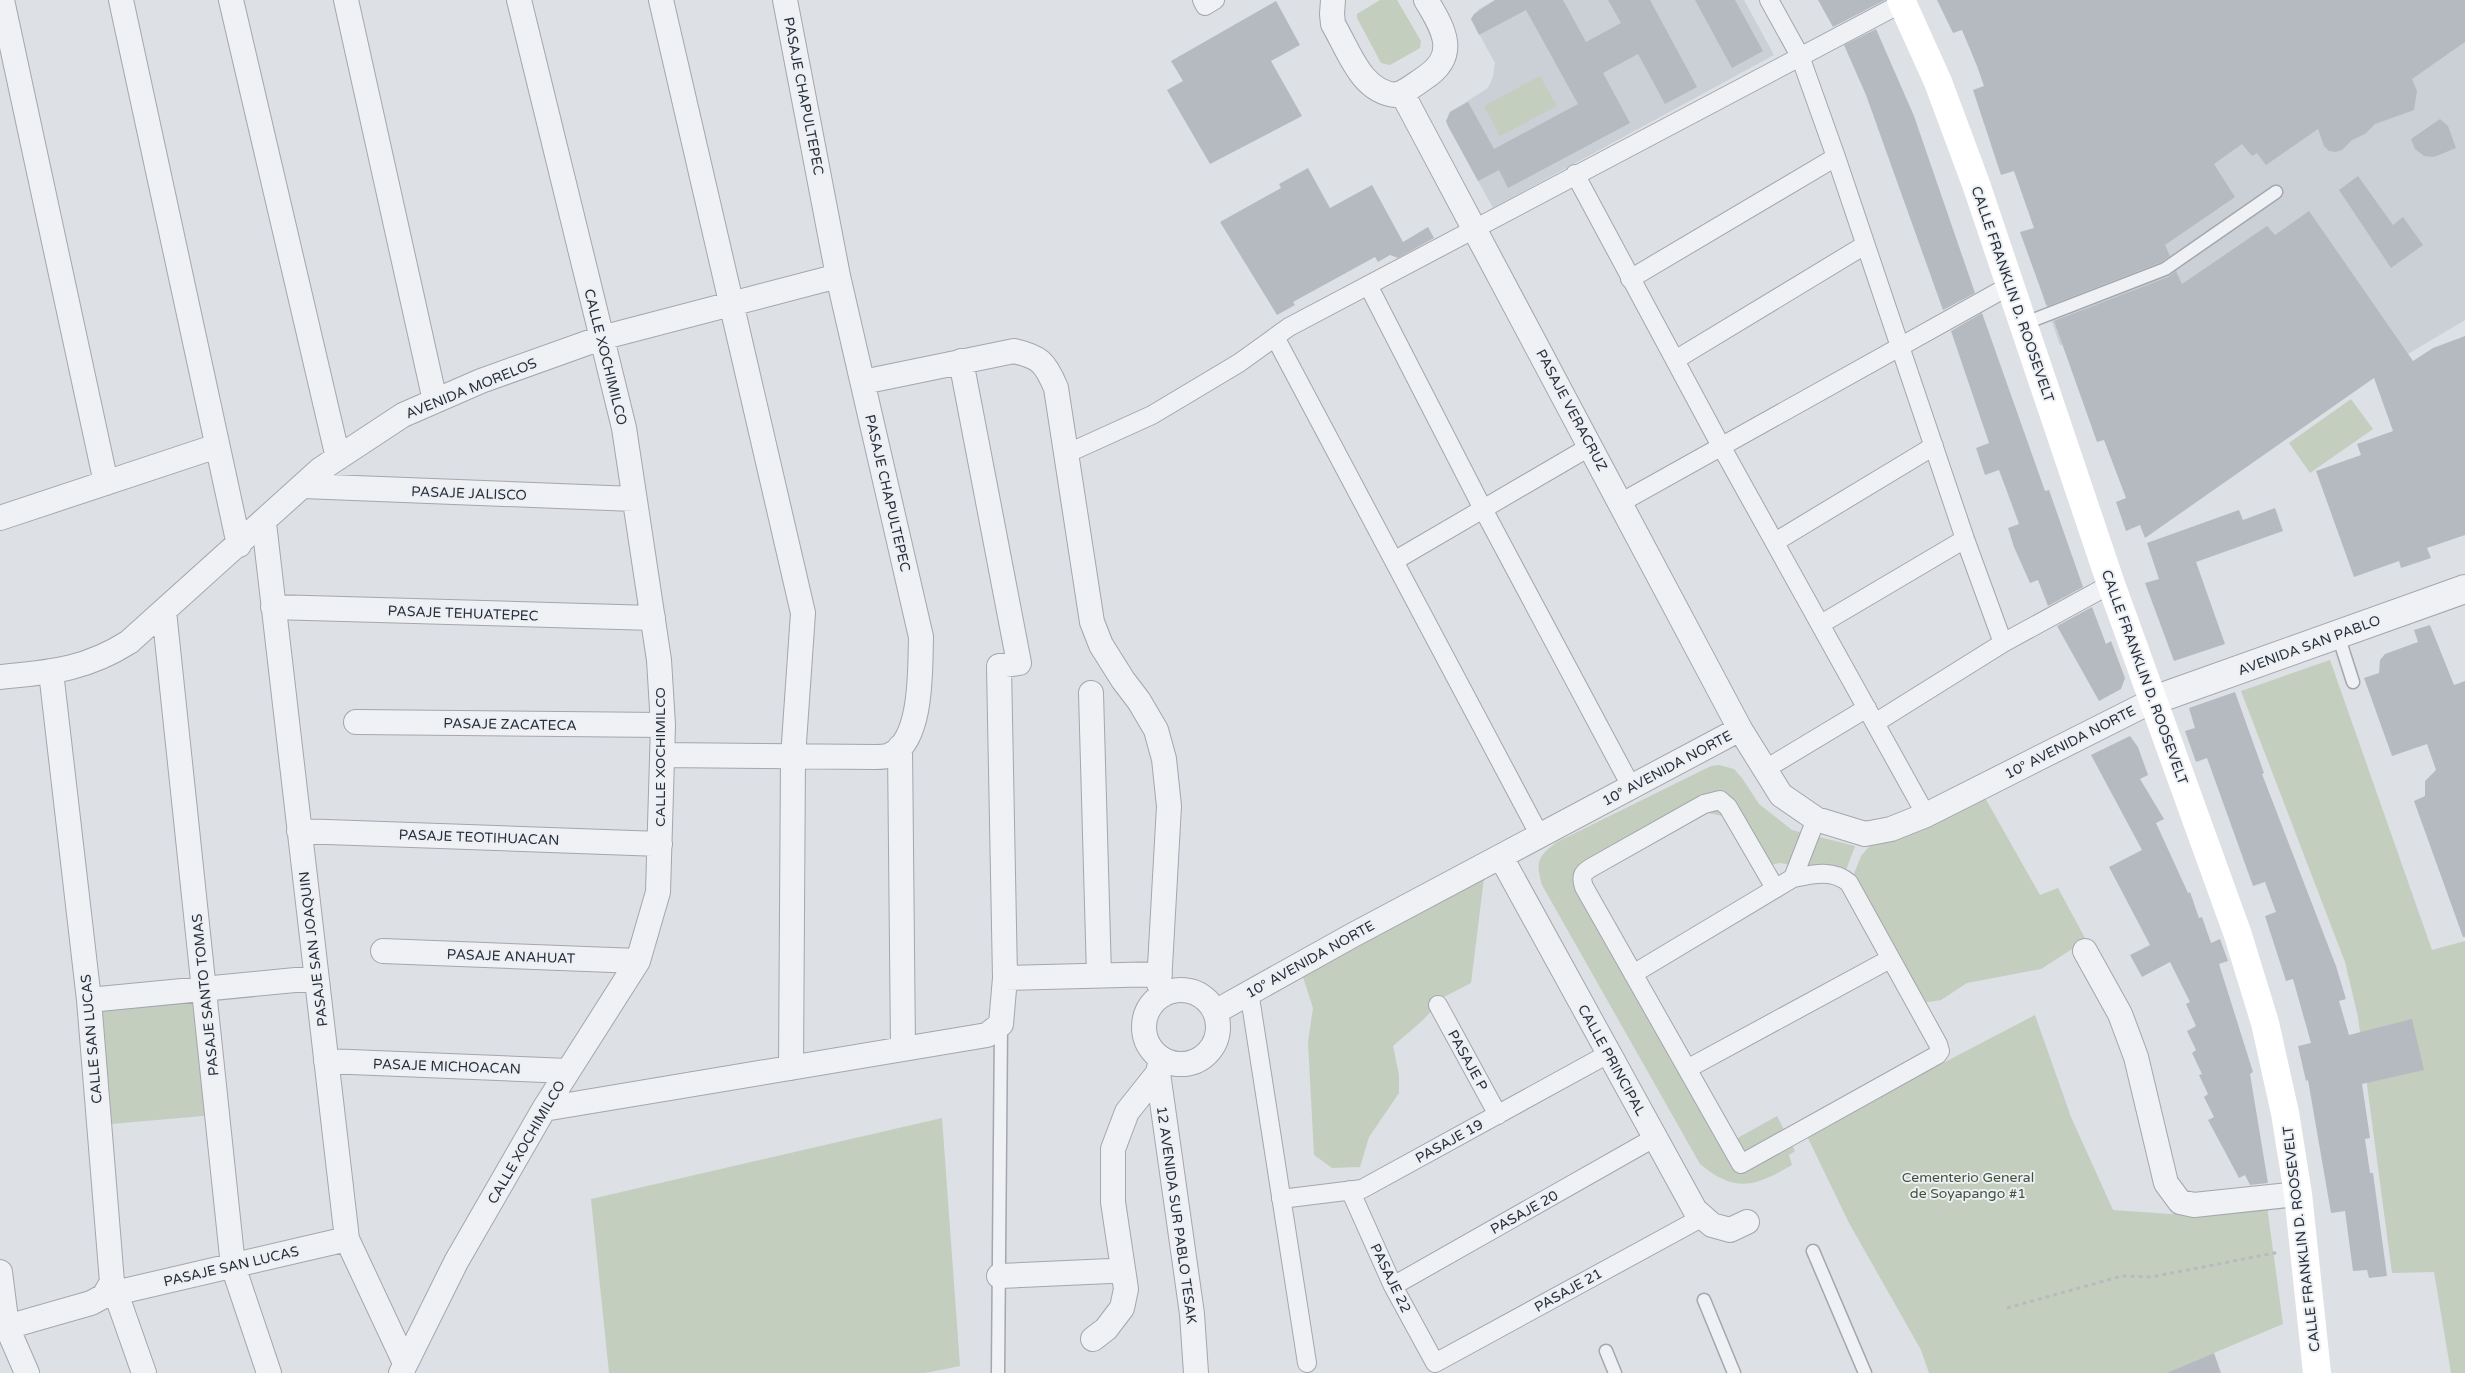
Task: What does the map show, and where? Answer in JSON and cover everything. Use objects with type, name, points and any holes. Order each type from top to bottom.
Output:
[{"type":"main road","name":"CALLE FRANKLIN D. ROOSEVELT","points":[[1902,1],[1938,82],[1976,184],[2009,286],[2112,584],[2238,936],[2266,1023],[2285,1113],[2298,1194],[2316,1373]]},
{"type":"street","points":[[2,0],[106,483]]},
{"type":"street","points":[[121,0],[239,545]]},
{"type":"street","points":[[231,0],[338,458]]},
{"type":"street","points":[[346,0],[435,401]]},
{"type":"street","name":"CALLE XOCHIMILCO","points":[[403,1368],[456,1262],[544,1109],[638,961],[658,892],[663,725],[659,660],[624,428],[519,0]]},
{"type":"street","points":[[661,0],[803,613],[793,757],[791,1068]]},
{"type":"street","name":"PASAJE CHAPULTEPEC","points":[[785,0],[838,276],[921,637],[919,694],[912,730],[900,747]]},
{"type":"street","points":[[1202,0],[1205,6],[1215,0]]},
{"type":"street","points":[[1334,0],[1332,5],[1334,24],[1366,81],[1379,91],[1396,95],[1437,71],[1443,63],[1446,53],[1445,36],[1434,2]]},
{"type":"street","points":[[1769,0],[1800,56],[1901,346],[1965,539],[2003,643]]},
{"type":"street","points":[[1066,454],[1152,415],[1239,363],[1289,327],[1902,1]]},
{"type":"street","name":"PASAJE VERACRUZ","points":[[1402,93],[1740,728]]},
{"type":"street","points":[[1630,278],[1836,157]]},
{"type":"street","points":[[1575,174],[1721,446],[1822,624],[1926,815]]},
{"type":"street","points":[[1675,360],[1865,245]]},
{"type":"street","name":"AVENIDA MORELOS","points":[[0,678],[51,672],[106,657],[129,642],[264,523],[321,469],[403,415],[481,380],[601,338],[838,276]]},
{"type":"street","points":[[1368,285],[1483,509],[1632,788]]},
{"type":"street","points":[[1620,503],[2009,286]]},
{"type":"street","points":[[1275,337],[1540,836]]},
{"type":"street","points":[[863,382],[1014,351],[1035,355],[1048,368],[1056,388],[1092,622],[1101,644],[1123,680],[1140,701],[1156,730],[1164,760],[1169,806],[1162,984],[1146,1015],[1144,1027],[1146,1040],[1159,1066]]},
{"type":"street","points":[[544,1109],[987,1035],[1001,1024],[1005,978],[999,666],[1019,663],[961,361]]},
{"type":"street","points":[[0,518],[217,446]]},
{"type":"street","points":[[1394,561],[1591,446]]},
{"type":"street","points":[[1775,542],[1934,446]]},
{"type":"street","name":"PASAJE JALISCO","points":[[303,486],[634,499]]},
{"type":"street","name":"PASAJE SAN JOAQUIN","points":[[264,523],[347,1239],[403,1368]]},
{"type":"street","points":[[1822,624],[1965,539]]},
{"type":"street","points":[[1764,770],[1871,716],[2112,584]]},
{"type":"street","name":"AVENIDA SAN PABLO","points":[[2154,700],[2465,589]]},
{"type":"street","name":"PASAJE TEHUATEPEC","points":[[273,607],[652,618]]},
{"type":"street","name":"PASAJE SANTO TOMAS","points":[[164,611],[233,1266],[269,1373]]},
{"type":"street","name":"CALLE SAN LUCAS","points":[[51,672],[88,1000],[114,1288]]},
{"type":"street","points":[[1091,693],[1099,975]]},
{"type":"street","name":"10° AVENIDA NORTE","points":[[1215,1012],[1249,991],[1632,788],[1740,728],[1781,795],[1816,819],[1865,834],[1891,829],[1926,815],[2154,700]]},
{"type":"street","name":"PASAJE ZACATECA","points":[[356,722],[663,725]]},
{"type":"street","points":[[662,755],[875,757],[890,755],[900,747]]},
{"type":"street","points":[[900,747],[903,1049]]},
{"type":"street","points":[[1633,974],[1793,878],[1811,874],[1841,876],[1849,884],[1938,1044],[1940,1051],[1938,1055],[1741,1164],[1633,974],[1584,887],[1581,879],[1583,872],[1704,804],[1720,800],[1728,807],[1775,888]]},
{"type":"street","points":[[1793,878],[1816,819]]},
{"type":"street","name":"PASAJE TEOTIHUACAN","points":[[299,831],[660,844]]},
{"type":"street","name":"CALLE PRINCIPAL","points":[[1501,857],[1684,1194],[1701,1218]]},
{"type":"street","name":"PASAJE ANAHUAT","points":[[383,951],[638,961]]},
{"type":"street","points":[[2085,952],[2120,1014],[2136,1057],[2166,1183],[2180,1202],[2194,1205],[2298,1194]]},
{"type":"street","points":[[1687,1069],[1890,959]]},
{"type":"street","points":[[1005,978],[1099,975],[1162,984],[1176,991],[1196,993],[1206,1000],[1215,1012],[1218,1023],[1217,1038],[1211,1049],[1202,1058],[1190,1063],[1173,1063],[1159,1066],[1127,1112],[1113,1149],[1113,1202],[1126,1289],[1122,1308],[1106,1329],[1093,1339]]},
{"type":"street","points":[[88,1000],[316,978]]},
{"type":"street","points":[[1249,991],[1307,1363]]},
{"type":"street","name":"PASAJE P","points":[[1438,1005],[1498,1115]]},
{"type":"street","name":"PASAJE 19","points":[[1281,1199],[1362,1189],[1608,1054]]},
{"type":"street","name":"PASAJE MICHOACAN","points":[[326,1061],[568,1071]]},
{"type":"street","name":"12 AVENIDA SUR PABLO TESAK","points":[[1159,1066],[1192,1314],[1196,1373]]},
{"type":"street","name":"PASAJE 20","points":[[1393,1286],[1654,1138]]},
{"type":"street","name":"PASAJE 22","points":[[1350,1190],[1393,1286],[1435,1363]]},
{"type":"street","points":[[1701,1218],[1712,1225],[1730,1230],[1747,1222]]},
{"type":"street","name":"PASAJE 21","points":[[1435,1363],[1701,1218]]},
{"type":"street","name":"PASAJE SAN LUCAS","points":[[114,1288],[233,1266],[347,1239]]},
{"type":"street","points":[[999,1276],[1110,1271]]},
{"type":"street","points":[[0,1272],[4,1328],[27,1373]]},
{"type":"street","points":[[4,1328],[91,1303],[114,1288],[144,1373]]},
{"type":"lane","points":[[2023,324],[2165,270],[2276,192]]},
{"type":"lane","points":[[2338,635],[2353,682]]},
{"type":"lane","points":[[998,1373],[1001,1024]]},
{"type":"lane","points":[[1814,1251],[1865,1373]]},
{"type":"lane","points":[[1704,1300],[1734,1373]]},
{"type":"lane","points":[[1606,1351],[1616,1373]]},
{"type":"path","points":[[2008,1308],[2122,1276],[2151,1277],[2283,1251]]},
{"type":"shaded area","points":[[1495,0],[1744,0],[1774,55],[1493,208],[1448,126],[1447,120],[1450,112],[1488,88],[1493,77],[1495,63],[1471,19],[1479,9]]},
{"type":"shaded area","points":[[2465,0],[2465,320],[2408,354],[2060,345],[2043,297],[2096,279],[2084,243]]},
{"type":"green space","points":[[1380,0],[1397,0],[1421,41],[1420,48],[1390,65],[1381,63],[1357,18],[1357,14]]},
{"type":"green space","points":[[1540,76],[1557,106],[1500,136],[1484,106]]},
{"type":"green space","points":[[2351,399],[2373,429],[2310,473],[2289,443]]},
{"type":"green space","points":[[2330,660],[2432,950],[2465,941],[2465,1373],[2451,1373],[2434,1272],[2392,1273],[2358,1017],[2345,962],[2241,691]]},
{"type":"green space","points":[[1719,765],[1734,769],[1759,804],[1792,830],[1855,846],[1845,873],[1780,863],[1759,867],[1728,817],[1708,813],[1587,881],[1734,1140],[1777,1116],[1795,1151],[1789,1155],[1792,1165],[1767,1178],[1746,1184],[1724,1180],[1700,1164],[1542,885],[1539,871],[1542,856],[1557,842],[1711,766]]},
{"type":"green space","points":[[1984,796],[2040,895],[2058,888],[2086,940],[2041,969],[1967,983],[1941,1000],[1922,1003],[1852,879],[1861,856],[1873,842]]},
{"type":"green space","points":[[1484,878],[1471,983],[1444,997],[1422,1021],[1393,1046],[1399,1075],[1399,1093],[1369,1137],[1360,1167],[1332,1168],[1314,1155],[1308,1042],[1313,1008],[1302,974]]},
{"type":"green space","points":[[202,994],[214,1115],[111,1124],[102,1003]]},
{"type":"green space","name":"Cementerio General de Soyapango #1","points":[[2035,1015],[2071,1117],[2113,1210],[2170,1214],[2267,1206],[2283,1324],[2166,1373],[1929,1373],[1921,1350],[1849,1223],[1805,1132],[1932,1062],[1945,1062]]},
{"type":"green space","points":[[942,1118],[960,1366],[925,1373],[609,1373],[591,1199]]},
{"type":"building","points":[[1495,0],[1563,0],[1586,42],[1621,23],[1608,0],[1650,0],[1697,87],[1665,104],[1638,54],[1603,73],[1630,123],[1508,188],[1499,170],[1478,181],[1448,126],[1446,121],[1450,112],[1468,102],[1494,149],[1578,104],[1526,10],[1479,35],[1471,19],[1474,14]]},
{"type":"building","points":[[1695,0],[1735,0],[1763,51],[1732,68]]},
{"type":"building","points":[[1818,0],[1885,0],[1833,27]]},
{"type":"building","points":[[1937,0],[2465,0],[2465,42],[2412,79],[2417,91],[2414,110],[2375,124],[2365,134],[2352,140],[2342,150],[2336,152],[2329,151],[2324,146],[2318,129],[2266,165],[2257,153],[2252,156],[2242,144],[2214,164],[2235,197],[2165,245],[2170,256],[2161,262],[2048,306],[2020,232],[2034,228],[2014,171],[2001,175],[1973,90],[1984,86],[1977,66],[1962,30],[1953,33]]},
{"type":"building","points":[[1276,1],[1300,45],[1271,61],[1302,116],[1210,164],[1167,90],[1183,81],[1171,61]]},
{"type":"building","points":[[1876,29],[1914,116],[1975,293],[1943,310],[1866,95],[1844,45]]},
{"type":"building","points":[[2440,119],[2448,126],[2456,148],[2434,157],[2424,156],[2415,149],[2411,139]]},
{"type":"building","points":[[1308,168],[1330,208],[1372,185],[1403,242],[1428,227],[1434,238],[1398,258],[1390,255],[1378,262],[1375,257],[1293,302],[1295,305],[1277,315],[1220,222],[1281,188],[1279,184]]},
{"type":"building","points":[[2358,176],[2393,225],[2403,217],[2423,245],[2391,268],[2339,190]]},
{"type":"building","points":[[2309,211],[2413,361],[2433,348],[2465,336],[2465,535],[2427,548],[2431,558],[2401,568],[2399,561],[2354,577],[2316,471],[2361,455],[2357,444],[2393,431],[2374,378],[2145,538],[2140,525],[2126,531],[2116,502],[2126,498],[2104,440],[2097,442],[2054,321],[2168,277],[2176,271],[2182,284],[2267,226],[2275,235]]},
{"type":"building","points":[[1982,313],[2045,491],[2049,490],[2083,587],[2048,606],[2038,580],[2030,583],[2014,547],[2008,528],[2019,524],[1999,470],[1985,475],[1976,448],[1989,443],[1951,331]]},
{"type":"building","points":[[2275,508],[2283,531],[2196,562],[2225,644],[2174,661],[2145,583],[2159,579],[2147,543],[2239,510],[2243,520]]},
{"type":"building","points":[[2092,607],[2106,644],[2111,641],[2125,678],[2121,689],[2099,701],[2057,626]]},
{"type":"building","points":[[2430,625],[2454,685],[2465,681],[2465,937],[2463,937],[2414,801],[2425,796],[2425,781],[2436,770],[2427,744],[2392,756],[2364,678],[2379,673],[2380,660],[2385,654],[2418,642],[2414,630]]},
{"type":"building","points":[[2235,692],[2264,773],[2262,774],[2336,966],[2346,999],[2339,1001],[2349,1035],[2412,1019],[2424,1070],[2362,1084],[2370,1138],[2365,1139],[2370,1173],[2373,1173],[2387,1276],[2369,1278],[2367,1270],[2353,1271],[2345,1211],[2331,1213],[2308,1080],[2306,1081],[2298,1046],[2311,1043],[2293,979],[2286,981],[2265,916],[2276,912],[2265,882],[2253,886],[2207,758],[2196,762],[2185,731],[2195,728],[2189,708]]},
{"type":"building","points":[[2130,736],[2138,747],[2148,775],[2140,779],[2164,819],[2156,823],[2188,893],[2190,892],[2199,918],[2202,917],[2211,943],[2220,939],[2228,961],[2219,964],[2253,1072],[2250,1074],[2268,1183],[2250,1185],[2245,1175],[2239,1178],[2208,1120],[2214,1117],[2204,1097],[2208,1094],[2199,1075],[2202,1074],[2192,1053],[2196,1050],[2187,1031],[2196,1026],[2186,1004],[2190,1002],[2170,962],[2142,977],[2130,955],[2150,945],[2109,867],[2142,850],[2091,755]]},
{"type":"building","points":[[2214,1353],[2221,1373],[2166,1373]]}]
